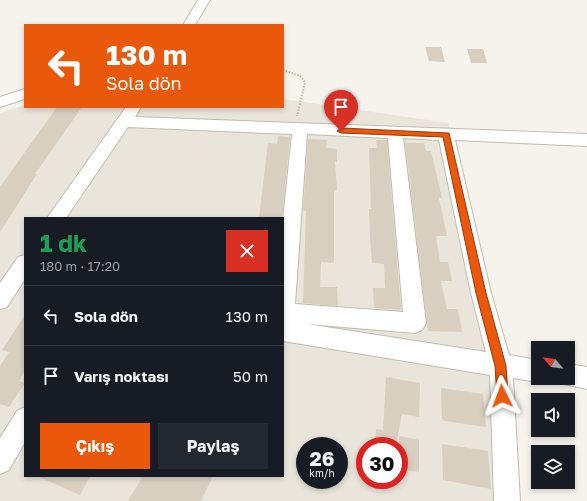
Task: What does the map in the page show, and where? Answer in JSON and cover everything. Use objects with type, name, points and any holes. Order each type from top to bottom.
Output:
[{"type":"street","points":[[190,24],[204,0]]},
{"type":"street","points":[[0,102],[24,94]]},
{"type":"street","points":[[57,217],[133,108]]},
{"type":"street","points":[[123,122],[587,140]]},
{"type":"street","points":[[297,129],[284,313],[415,323],[395,133]]},
{"type":"street","points":[[446,134],[481,293],[501,366],[508,501]]},
{"type":"street","points":[[12,291],[24,265]]},
{"type":"street","points":[[284,331],[531,370]]},
{"type":"street","points":[[575,376],[587,378]]},
{"type":"street","points":[[0,461],[24,421]]},
{"type":"path","points":[[284,70],[300,76],[305,82],[297,129]]},
{"type":"shaded area","points":[[284,99],[449,123],[501,365],[502,501],[0,501],[0,113],[24,105],[24,108],[284,108]]},
{"type":"building","points":[[425,47],[441,47],[445,62],[429,61]]},
{"type":"building","points":[[467,49],[483,49],[487,63],[471,63]]},
{"type":"building","points":[[56,108],[81,108],[35,174],[37,174],[0,232],[0,187]]},
{"type":"building","points":[[278,136],[290,137],[282,217],[259,217],[268,143],[277,144]]},
{"type":"building","points":[[308,139],[327,140],[326,148],[337,149],[337,162],[335,161],[337,190],[334,190],[334,263],[321,262],[320,287],[337,287],[338,306],[303,303],[306,211],[303,210]]},
{"type":"building","points":[[376,140],[387,140],[401,310],[374,308],[373,288],[385,288],[384,264],[372,263],[370,238],[369,209],[371,209],[369,148],[377,148]]},
{"type":"building","points":[[405,143],[424,143],[426,151],[431,151],[442,198],[439,198],[447,236],[436,236],[440,262],[448,262],[452,281],[441,281],[447,309],[458,309],[462,332],[428,331]]},
{"type":"building","points":[[24,317],[24,372],[19,381],[24,383],[24,384],[9,407],[0,404],[0,366],[9,352],[2,350]]},
{"type":"building","points":[[386,377],[420,383],[419,417],[402,414],[398,437],[376,437],[376,429],[383,430]]},
{"type":"building","points":[[441,388],[483,394],[486,427],[444,421],[442,418]]},
{"type":"building","points":[[408,438],[419,440],[419,472],[408,470]]},
{"type":"building","points":[[442,444],[488,451],[491,489],[443,480]]},
{"type":"building","points":[[39,477],[89,477],[80,495]]},
{"type":"building","points":[[142,477],[213,477],[201,501],[128,501]]},
{"type":"route","points":[[341,131],[446,134],[454,163],[481,293],[501,366],[502,396]]}]
